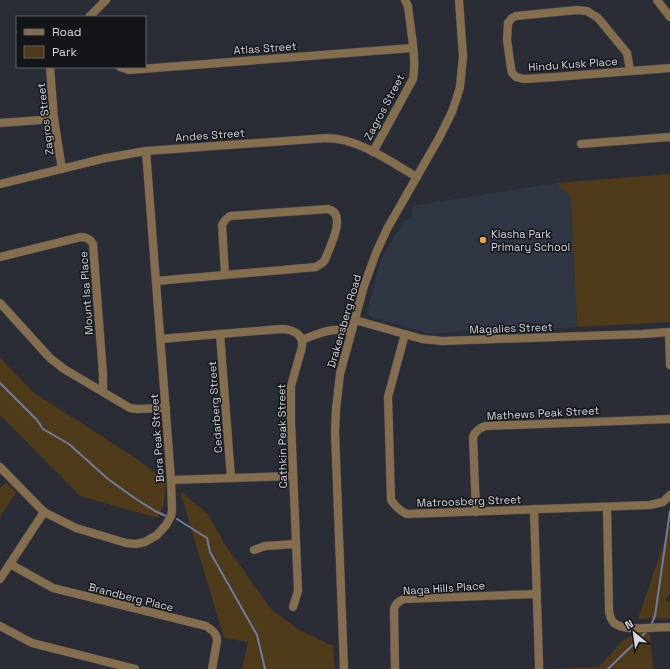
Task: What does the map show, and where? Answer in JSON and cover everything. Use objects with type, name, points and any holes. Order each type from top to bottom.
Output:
[{"type":"street","points":[[90,16],[106,0]]},
{"type":"street","name":"Zagros Street","points":[[373,152],[412,79],[414,67],[408,6],[405,0]]},
{"type":"street","name":"Drakensberg Road","points":[[344,669],[336,432],[336,409],[340,374],[364,286],[376,253],[387,229],[452,112],[460,87],[463,56],[459,0]]},
{"type":"street","points":[[657,0],[670,17]]},
{"type":"street","name":"Hindu Kusk Place","points":[[630,70],[627,54],[598,18],[587,11],[577,10],[516,16],[508,23],[507,40],[511,68],[512,74],[516,77],[524,79],[670,68]]},
{"type":"street","name":"Atlas Street","points":[[123,68],[129,70],[412,48]]},
{"type":"street","name":"Zagros Street","points":[[50,68],[54,119],[62,169]]},
{"type":"street","points":[[0,124],[54,119]]},
{"type":"street","points":[[581,144],[670,137]]},
{"type":"street","name":"Andes Street","points":[[0,184],[106,158],[146,151],[327,138],[348,141],[373,152],[417,177]]},
{"type":"street","name":"Bora Peak Street","points":[[0,467],[44,512],[76,528],[126,543],[136,544],[145,542],[157,535],[169,520],[172,504],[171,480],[146,151]]},
{"type":"street","points":[[156,281],[225,275],[316,267],[325,260],[338,223],[337,215],[328,209],[228,217],[222,225],[225,275]]},
{"type":"street","name":"Mount Isa Place","points":[[0,257],[81,237],[88,238],[92,242],[95,263],[103,391]]},
{"type":"street","points":[[0,303],[50,358],[64,369],[130,408],[166,408]]},
{"type":"street","name":"Magalies Street","points":[[355,320],[422,339],[442,341],[670,332]]},
{"type":"street","points":[[160,339],[289,329],[297,334],[302,340],[330,330],[340,329],[352,331]]},
{"type":"street","points":[[670,332],[670,365]]},
{"type":"street","name":"Cedarberg Street","points":[[220,334],[231,478]]},
{"type":"street","name":"Matroosberg Street","points":[[406,334],[388,397],[391,500],[398,508],[407,514],[607,508],[656,504],[663,502],[670,495]]},
{"type":"street","name":"Cathkin Peak Street","points":[[293,607],[298,591],[291,386],[302,348],[302,340]]},
{"type":"street","name":"Mathews Peak Street","points":[[476,512],[473,437],[475,432],[481,427],[670,419]]},
{"type":"street","points":[[171,480],[293,476]]},
{"type":"street","points":[[607,508],[610,618],[615,624],[623,628],[670,627]]},
{"type":"street","points":[[534,509],[536,594],[540,663],[538,669]]},
{"type":"street","points":[[0,579],[44,512]]},
{"type":"street","points":[[254,550],[265,546],[296,544]]},
{"type":"street","name":"Brandberg Place","points":[[10,564],[53,588],[206,626],[217,636],[212,669]]},
{"type":"street","name":"Naga Hills Place","points":[[395,669],[394,610],[400,601],[404,599],[536,594]]},
{"type":"street","points":[[0,626],[32,643],[135,669]]},
{"type":"shaded area","name":"Kiasha Park Primary School","points":[[556,183],[571,197],[577,327],[526,331],[506,327],[431,334],[370,317],[367,311],[381,259],[404,221],[412,218],[412,206]]},
{"type":"green space","points":[[670,174],[670,322],[577,327],[571,197],[556,183]]},
{"type":"green space","points":[[0,358],[33,392],[137,459],[166,481],[164,504],[158,518],[80,496],[0,415]]},
{"type":"green space","points":[[6,482],[16,493],[0,517],[0,488]]},
{"type":"green space","points":[[180,491],[208,514],[224,543],[271,609],[299,630],[333,646],[335,669],[242,669],[248,642],[224,638]]},
{"type":"green space","points":[[670,525],[670,594],[665,599],[670,603],[670,618],[638,619]]},
{"type":"green space","points":[[640,631],[647,631],[650,634],[653,669],[546,669],[599,667],[622,641]]},
{"type":"waterway","points":[[0,383],[37,420],[43,429],[69,444],[108,479],[136,499],[166,516]]},
{"type":"waterway","points":[[651,625],[655,616],[670,511]]},
{"type":"waterway","points":[[177,519],[207,538],[210,552],[257,635],[265,669]]},
{"type":"waterway","points":[[608,669],[647,631]]},
{"type":"place","name":"Kiasha Park Primary School","points":[[483,240]]}]
